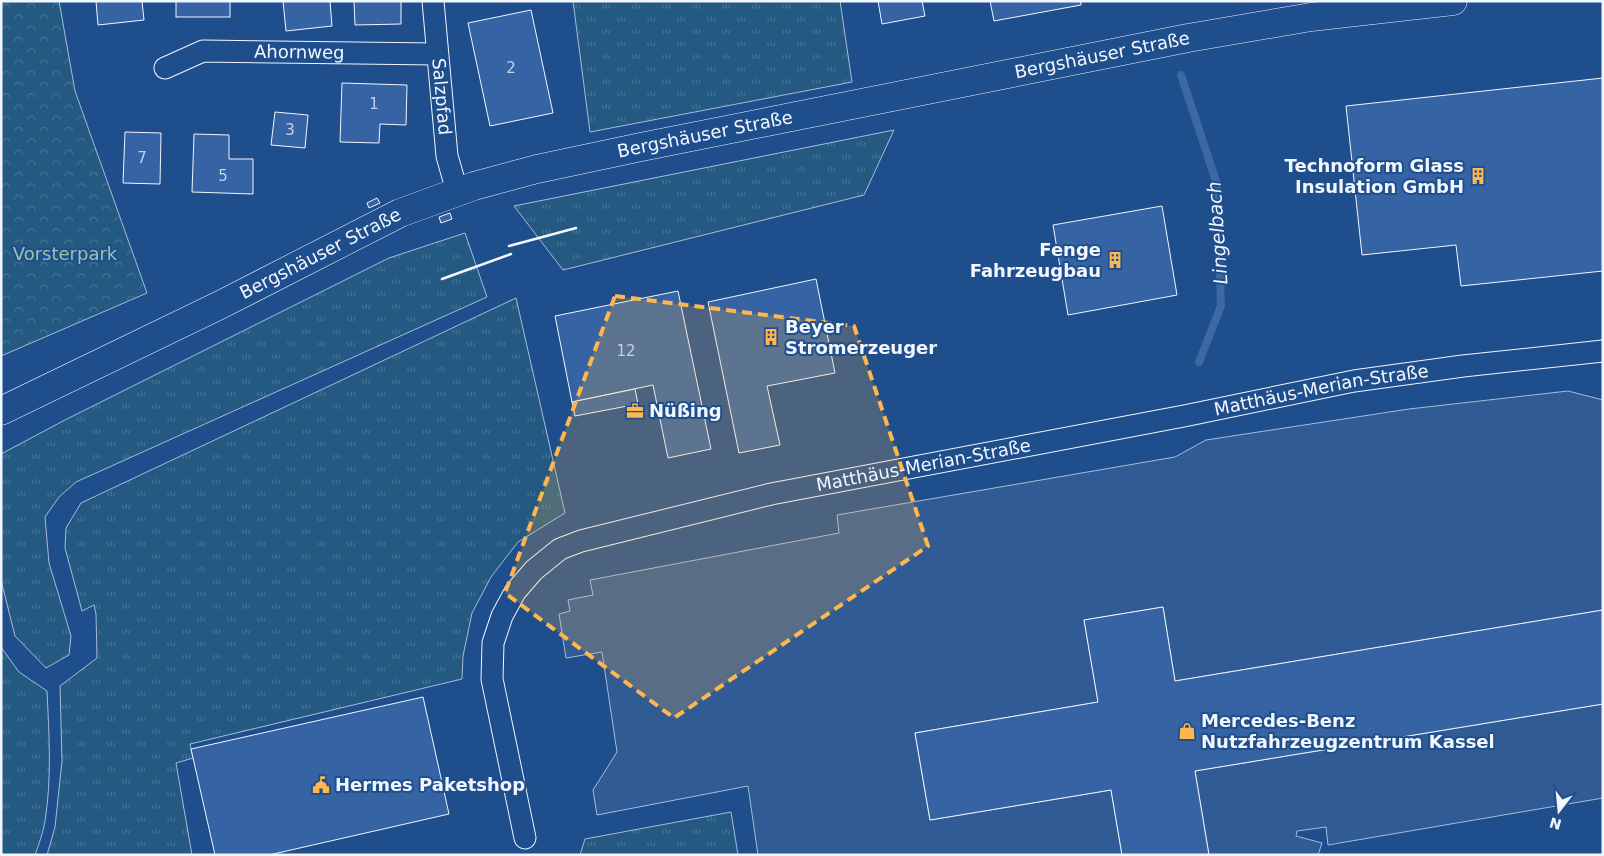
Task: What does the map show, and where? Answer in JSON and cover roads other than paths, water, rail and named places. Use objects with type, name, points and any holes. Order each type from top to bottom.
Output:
[{"type":"main road","name":"Bergshäuser Straße","points":[[1,411],[220,305],[400,213],[457,192],[537,170],[641,147],[1197,36],[1311,17],[1453,1]]},
{"type":"street","name":"Salzpfad","points":[[433,1],[447,156],[457,192]]},
{"type":"street","name":"Ahornweg","points":[[164,68],[203,51],[437,54]]},
{"type":"street","name":"Matthäus-Merian-Straße","points":[[525,838],[492,679],[493,643],[502,616],[515,592],[534,570],[560,549],[581,541],[771,494],[1184,416],[1354,381],[1463,366],[1603,351]]},
{"type":"waterway","name":"Lingelbach","points":[[1181,75],[1217,184],[1221,306],[1199,362]]},
{"type":"place","name":"Technoform Glass Insulation GmbH","points":[[1478,176]]},
{"type":"place","name":"Fenge Fahrzeugbau","points":[[1115,260]]},
{"type":"place","name":"Beyer Stromerzeuger","points":[[771,337]]},
{"type":"place","name":"Nüßing","points":[[635,411]]},
{"type":"place","name":"Mercedes-Benz Nutzfahrzeugzentrum Kassel","points":[[1187,731]]},
{"type":"place","name":"Hermes Paketshop","points":[[321,785]]},
{"type":"park label","name":"Vorsterpark","points":[[65,254]]}]
